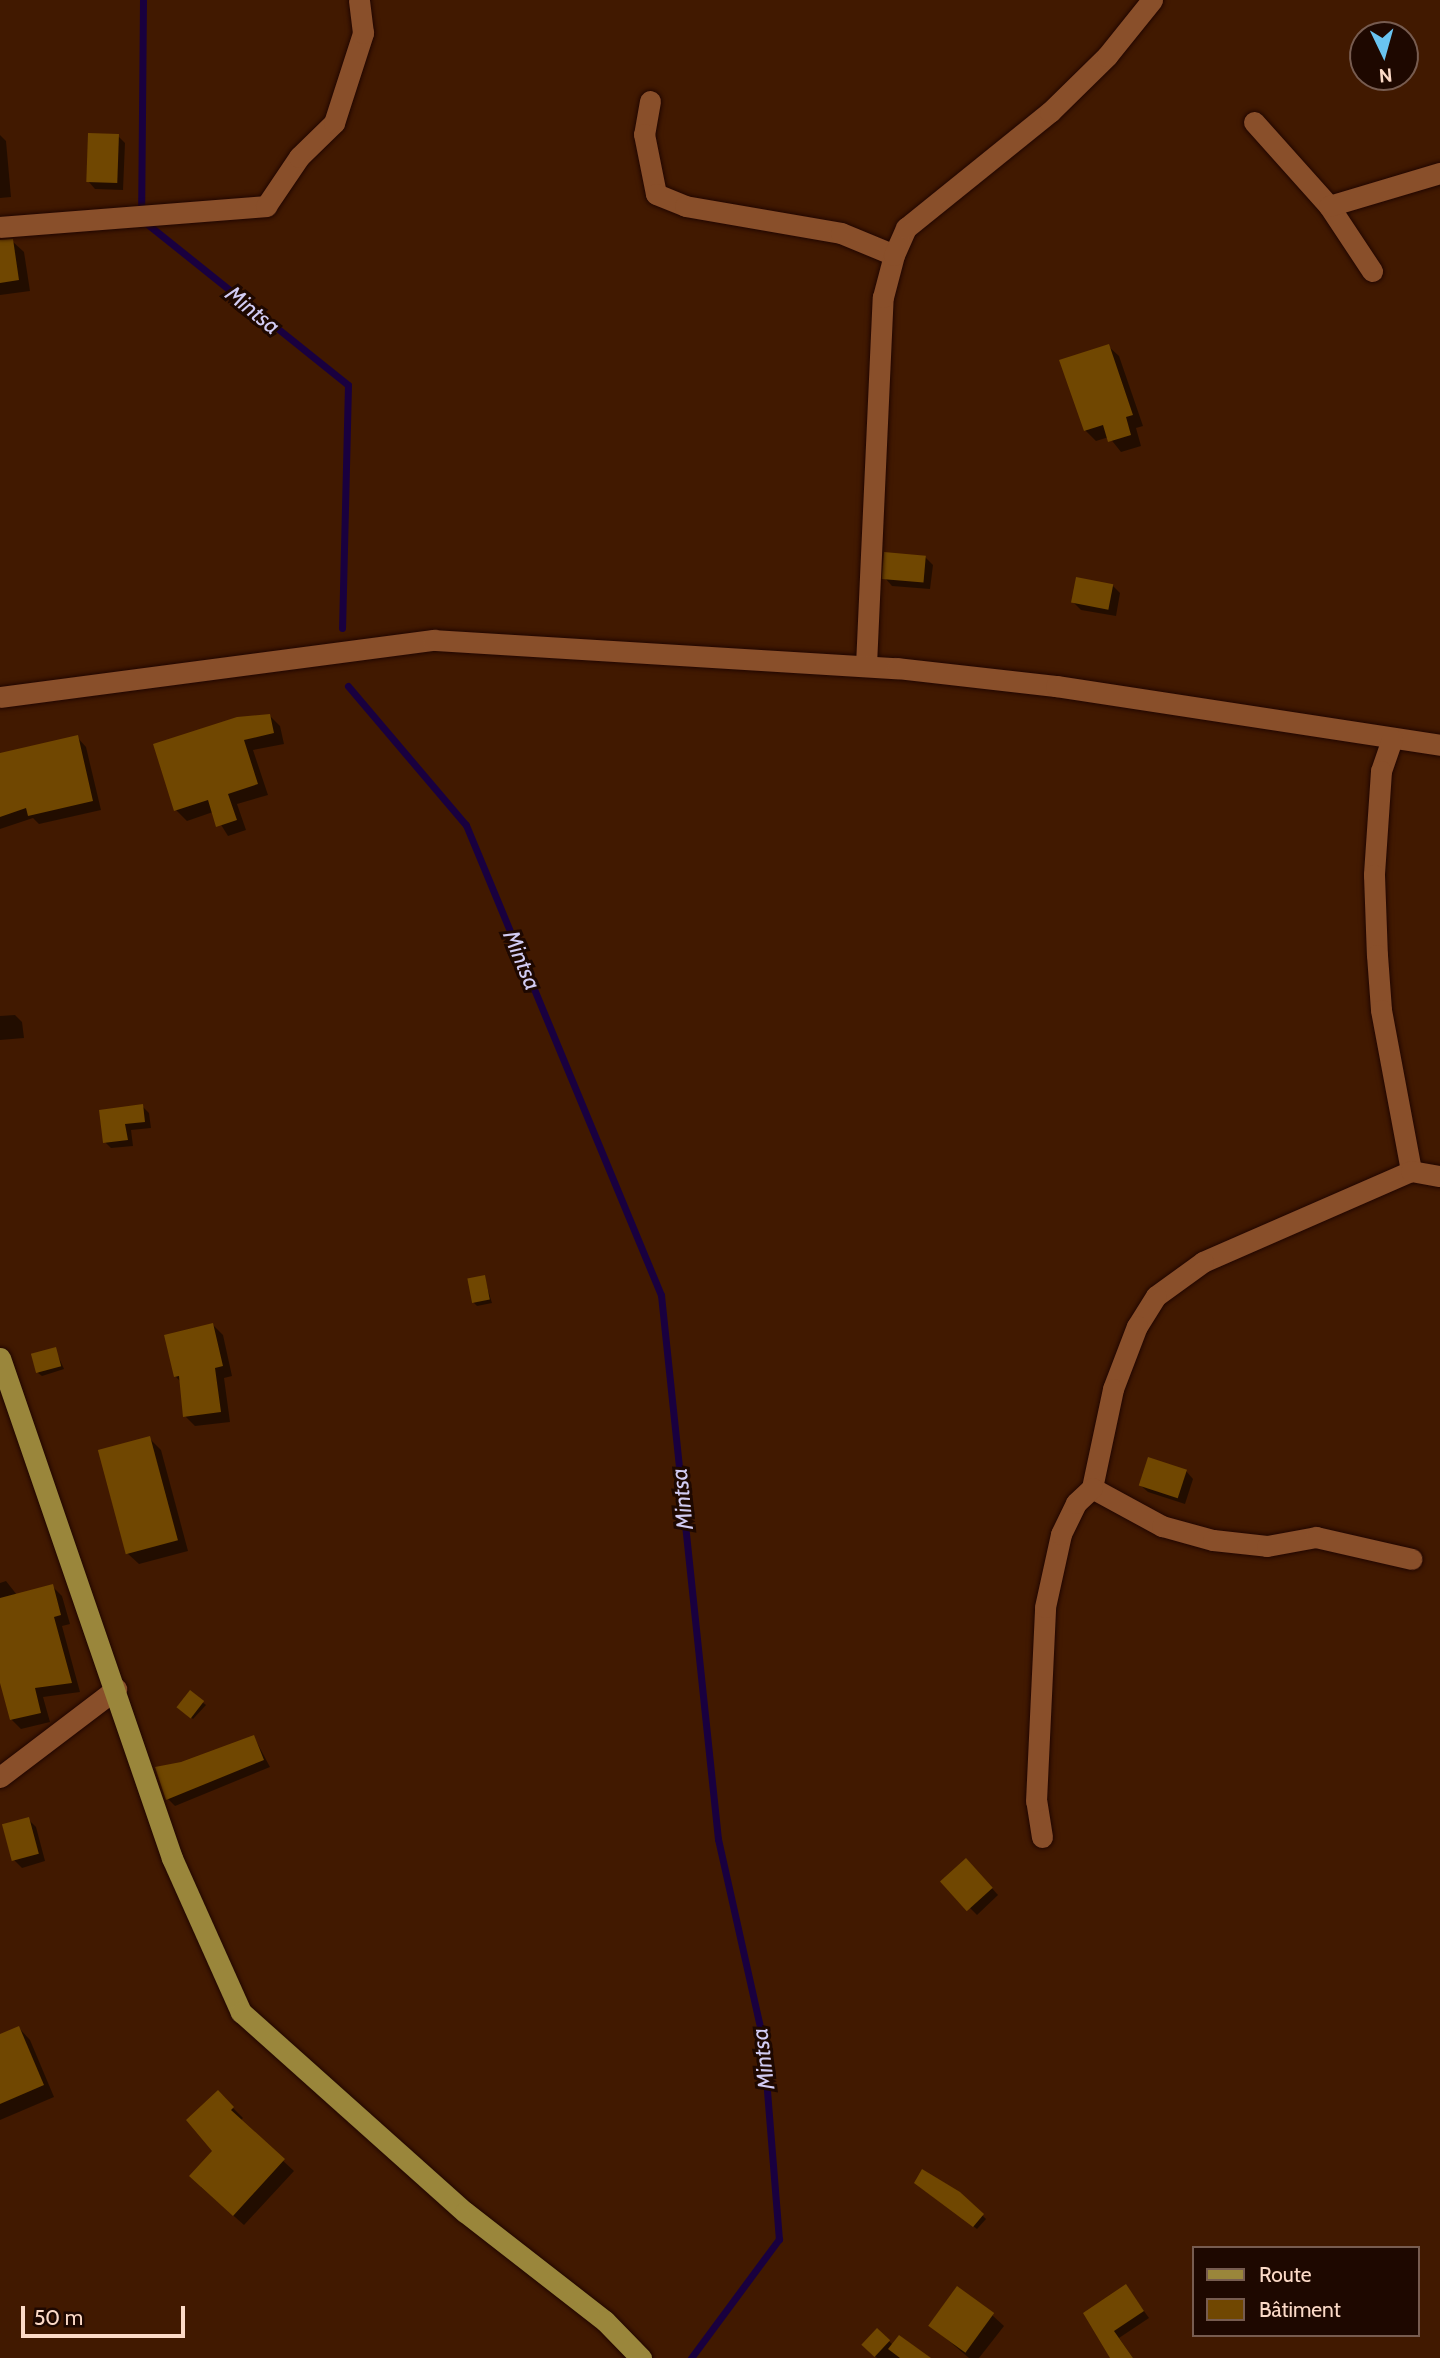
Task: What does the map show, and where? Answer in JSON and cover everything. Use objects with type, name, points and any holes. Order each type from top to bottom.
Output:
[{"type":"main road","points":[[0,1358],[172,1858],[242,2012],[465,2212],[606,2321],[641,2358]]},
{"type":"street","points":[[0,227],[266,206],[299,157],[334,123],[363,33],[359,0]]},
{"type":"street","points":[[866,665],[883,297],[894,254],[906,228],[1051,111],[1107,55],[1152,0]]},
{"type":"street","points":[[650,101],[644,134],[656,194],[685,206],[841,233],[894,254]]},
{"type":"street","points":[[1254,122],[1329,205],[1373,271]]},
{"type":"street","points":[[1329,205],[1440,173]]},
{"type":"street","points":[[0,697],[434,640],[866,665],[1056,686],[1440,746]]},
{"type":"street","points":[[1392,739],[1381,771],[1374,875],[1377,955],[1381,1010],[1410,1171]]},
{"type":"street","points":[[1042,1837],[1036,1801],[1045,1607],[1061,1534],[1076,1503],[1092,1488],[1113,1389],[1137,1326],[1156,1296],[1203,1262],[1410,1171],[1440,1176]]},
{"type":"street","points":[[1092,1488],[1162,1526],[1213,1540],[1267,1546],[1316,1537],[1412,1559]]},
{"type":"street","points":[[0,1777],[116,1689]]},
{"type":"building","points":[[88,133],[119,134],[117,183],[86,182]]},
{"type":"building","points":[[13,239],[19,280],[0,283],[0,240]]},
{"type":"building","points":[[1109,344],[1133,415],[1126,417],[1131,435],[1108,442],[1103,425],[1084,431],[1059,360]]},
{"type":"building","points":[[884,552],[926,556],[923,583],[882,579]]},
{"type":"building","points":[[1076,577],[1113,584],[1108,610],[1071,603]]},
{"type":"building","points":[[270,714],[274,733],[244,740],[258,784],[228,794],[237,820],[216,827],[208,800],[174,811],[153,744],[237,717]]},
{"type":"building","points":[[78,735],[93,801],[28,816],[26,808],[0,817],[0,753]]},
{"type":"building","points":[[143,1104],[145,1122],[125,1124],[128,1140],[103,1143],[99,1110]]},
{"type":"building","points":[[485,1275],[490,1300],[472,1303],[467,1278]]},
{"type":"building","points":[[213,1323],[223,1366],[215,1368],[221,1412],[183,1417],[179,1376],[174,1377],[164,1335]]},
{"type":"building","points":[[56,1347],[61,1366],[36,1373],[31,1354]]},
{"type":"building","points":[[150,1436],[178,1540],[126,1554],[98,1450]]},
{"type":"building","points":[[1148,1457],[1187,1470],[1178,1498],[1139,1486]]},
{"type":"building","points":[[53,1584],[61,1615],[54,1617],[72,1683],[35,1688],[41,1713],[10,1720],[0,1683],[0,1598]]},
{"type":"building","points":[[190,1690],[204,1701],[191,1718],[176,1707]]},
{"type":"building","points":[[254,1735],[264,1760],[166,1800],[155,1767],[181,1762]]},
{"type":"building","points":[[29,1817],[39,1854],[12,1861],[2,1824]]},
{"type":"building","points":[[966,1858],[993,1888],[967,1911],[940,1881]]},
{"type":"building","points":[[19,2026],[44,2085],[0,2104],[0,2034]]},
{"type":"building","points":[[218,2090],[234,2107],[231,2110],[285,2159],[233,2216],[189,2176],[212,2151],[186,2120]]},
{"type":"building","points":[[922,2169],[960,2192],[984,2214],[973,2227],[914,2183]]},
{"type":"building","points":[[1126,2284],[1144,2311],[1114,2331],[1133,2358],[1110,2358],[1083,2313]]},
{"type":"building","points":[[957,2286],[994,2313],[965,2353],[928,2326]]},
{"type":"building","points":[[877,2328],[890,2340],[874,2357],[861,2345]]},
{"type":"building","points":[[899,2335],[931,2358],[900,2358],[888,2349]]},
{"type":"waterway","name":"Mintsa","points":[[143,0],[141,219],[348,385],[342,628]]},
{"type":"waterway","name":"Mintsa","points":[[348,686],[466,825],[661,1295],[718,1839],[763,2041],[779,2239],[691,2358]]}]
